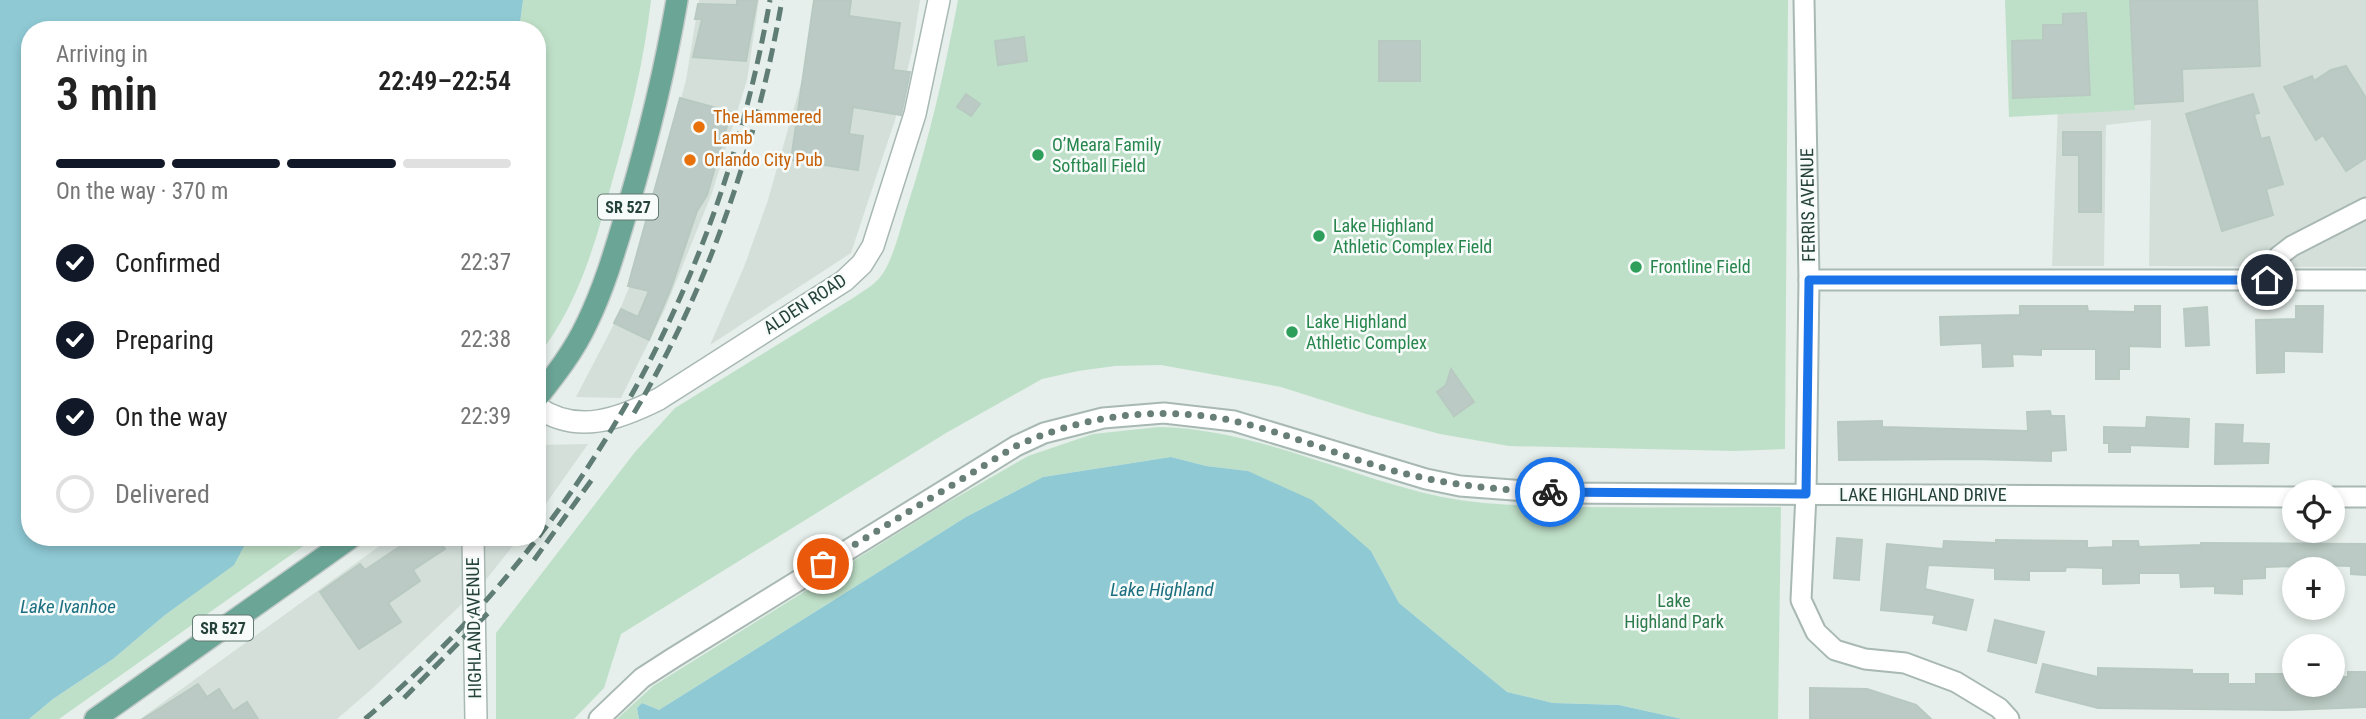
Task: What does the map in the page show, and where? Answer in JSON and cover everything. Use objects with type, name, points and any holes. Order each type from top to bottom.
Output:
[{"type":"main road","name":"SR 527","points":[[546,387],[564,364],[587,324],[607,279],[665,67],[677,0]]},
{"type":"main road","name":"SR 527","points":[[94,719],[339,546]]},
{"type":"street","name":"ALDEN ROAD","points":[[546,413],[583,422],[602,420],[636,410],[659,399],[844,281],[862,264],[873,246],[915,114],[939,0]]},
{"type":"street","name":"FERRIS AVENUE","points":[[1804,0],[1809,280],[1806,494],[1801,600],[1816,632],[1835,650],[1865,659],[1905,663],[1956,682],[1999,708],[2009,719]]},
{"type":"street","points":[[2267,280],[2279,256],[2292,246],[2366,208]]},
{"type":"street","points":[[1809,280],[2366,280]]},
{"type":"street","name":"LAKE HIGHLAND DRIVE","points":[[599,719],[642,678],[988,462],[1044,433],[1103,418],[1164,413],[1234,421],[1386,468],[1460,486],[1491,489],[1554,493],[2282,497]]},
{"type":"street","points":[[2345,497],[2366,497]]},
{"type":"street","name":"HIGHLAND AVENUE","points":[[473,546],[476,719]]},
{"type":"shaded area","points":[[699,0],[759,0],[747,80],[712,193],[665,309],[621,398],[576,397],[613,326],[631,283],[686,80]]},
{"type":"shaded area","points":[[818,0],[920,0],[912,51],[895,120],[851,253],[710,345],[744,267],[768,200],[805,69]]},
{"type":"shaded area","points":[[2019,0],[2366,0],[2366,267],[2149,266],[2151,120],[2106,125],[2104,266],[2052,266],[2058,107]]},
{"type":"shaded area","points":[[588,444],[546,504],[546,445]]},
{"type":"shaded area","points":[[380,546],[464,546],[464,602],[337,719],[140,719]]},
{"type":"shaded area","points":[[485,546],[513,546],[485,581]]},
{"type":"green space","points":[[523,0],[651,0],[630,114],[592,251],[564,317],[546,344],[546,21],[520,21]]},
{"type":"green space","name":"Lake Highland Athletic Complex","points":[[958,0],[1788,0],[1785,449],[1735,451],[1509,446],[1440,434],[1281,387],[1161,365],[1115,366],[1078,371],[1042,379],[946,433],[621,634],[604,688],[574,719],[496,719],[496,633],[635,452],[675,408],[853,298],[882,275],[895,246],[923,154]]},
{"type":"green space","points":[[2005,0],[2130,0],[2135,110],[2009,117]]},
{"type":"green space","name":"Lake Highland Park","points":[[1159,427],[1231,436],[1406,488],[1460,500],[1549,506],[1781,507],[1778,719],[1682,719],[1619,705],[1553,703],[1507,692],[1399,603],[1371,551],[1248,471],[1206,466],[1171,457],[1043,477],[966,517],[659,710],[642,703],[637,708],[639,719],[617,719],[653,686],[938,508],[1028,456],[1093,434]]},
{"type":"green space","points":[[244,546],[303,546],[59,719],[29,719],[53,699],[113,659],[165,615],[233,565]]},
{"type":"water","name":"Lake Ivanhoe","points":[[0,0],[523,0],[520,21],[21,21],[21,546],[244,546],[234,565],[165,615],[113,659],[53,699],[29,719],[0,719]]},
{"type":"water","name":"Lake Highland","points":[[1171,457],[1206,466],[1248,471],[1312,500],[1371,551],[1399,603],[1507,692],[1553,703],[1619,705],[1682,719],[639,719],[637,708],[642,703],[659,710],[966,517],[1043,477]]},
{"type":"building","points":[[737,0],[757,0],[746,61],[693,57],[702,19],[695,19],[698,4],[737,5]]},
{"type":"building","points":[[814,0],[851,0],[849,16],[900,23],[893,70],[910,72],[901,115],[853,107],[849,134],[863,136],[858,170],[791,160]]},
{"type":"building","points":[[2130,0],[2257,0],[2260,66],[2182,69],[2183,101],[2135,104]]},
{"type":"building","points":[[2086,13],[2090,95],[2013,98],[2012,41],[2043,40],[2043,25],[2063,25],[2063,14]]},
{"type":"building","points":[[1024,37],[1027,61],[998,65],[995,41]]},
{"type":"building","points":[[1379,41],[1420,41],[1420,81],[1379,81]]},
{"type":"building","points":[[2346,66],[2366,98],[2366,158],[2346,171],[2323,135],[2316,140],[2284,87],[2312,76],[2314,81],[2331,70]]},
{"type":"building","points":[[966,94],[980,104],[971,116],[957,107]]},
{"type":"building","points":[[2253,94],[2259,113],[2254,114],[2261,139],[2269,137],[2283,184],[2266,189],[2273,215],[2222,231],[2186,114]]},
{"type":"building","points":[[680,98],[731,112],[707,195],[697,211],[671,288],[649,340],[614,323],[621,309],[638,317],[649,291],[628,286]]},
{"type":"building","points":[[2063,132],[2101,132],[2101,212],[2079,212],[2079,155],[2063,155]]},
{"type":"building","points":[[2020,306],[2087,306],[2088,311],[2135,312],[2135,306],[2160,306],[2160,347],[2129,346],[2129,369],[2119,369],[2119,379],[2096,379],[2096,349],[2041,349],[2041,355],[2012,354],[2013,366],[1983,367],[1982,343],[1941,345],[1940,317],[2020,315]]},
{"type":"building","points":[[2296,306],[2323,306],[2322,352],[2284,351],[2284,372],[2257,373],[2256,320],[2296,319]]},
{"type":"building","points":[[2207,307],[2209,345],[2186,346],[2184,309]]},
{"type":"building","points":[[1451,369],[1474,402],[1454,416],[1437,392],[1446,385]]},
{"type":"building","points":[[2050,411],[2051,416],[2064,416],[2066,450],[2051,451],[2051,461],[1839,460],[1838,422],[1882,421],[1882,427],[2028,431],[2027,412]]},
{"type":"building","points":[[2147,417],[2189,419],[2188,447],[2130,445],[2130,452],[2109,452],[2109,443],[2104,443],[2104,427],[2146,428]]},
{"type":"building","points":[[2216,424],[2243,425],[2242,443],[2269,444],[2268,463],[2215,464]]},
{"type":"building","points":[[1837,538],[1862,540],[1859,580],[1834,578]]},
{"type":"building","points":[[1996,540],[2087,541],[2087,548],[2113,547],[2113,541],[2138,541],[2139,547],[2201,543],[2366,544],[2366,575],[2351,574],[2351,566],[2345,566],[2345,557],[2282,557],[2282,567],[2265,567],[2265,578],[2242,579],[2242,594],[2215,593],[2215,586],[2181,587],[2180,573],[2139,573],[2139,583],[2103,584],[2103,568],[2066,567],[2065,571],[2029,571],[2029,580],[1995,579],[1995,568],[1928,565],[1925,589],[1973,600],[1966,630],[1933,623],[1935,615],[1881,610],[1887,544],[1943,549],[1944,541],[1996,543]]},
{"type":"building","points":[[401,546],[443,546],[445,549],[413,570],[420,581],[388,603],[401,622],[359,649],[320,592],[360,564],[365,570]]},
{"type":"building","points":[[1995,620],[2044,632],[2036,663],[1988,651]]},
{"type":"building","points":[[2043,664],[2098,677],[2098,668],[2192,670],[2192,674],[2228,674],[2228,684],[2256,684],[2256,674],[2282,674],[2282,697],[2345,697],[2345,677],[2348,677],[2348,672],[2366,672],[2366,707],[2288,710],[2098,708],[2036,692]]},
{"type":"building","points":[[198,684],[207,697],[219,689],[233,711],[247,702],[258,719],[143,719]]},
{"type":"building","points":[[1810,688],[1867,689],[1916,705],[1931,719],[1810,719]]},
{"type":"railway","points":[[546,525],[577,484],[631,396],[678,303],[717,205],[747,104],[770,0]]},
{"type":"railway","points":[[634,413],[685,316],[727,213],[759,108],[782,0]]},
{"type":"railway","points":[[546,543],[593,478]]},
{"type":"railway","points":[[365,719],[444,646],[530,546]]},
{"type":"railway","points":[[534,560],[544,546]]},
{"type":"railway","points":[[404,698],[490,611]]},
{"type":"way so far","points":[[823,564],[1016,446],[1069,425],[1138,414],[1164,413],[1234,421],[1426,479],[1460,486],[1550,492]]},
{"type":"place","name":"The Hammered Lamb","points":[[699,127]]},
{"type":"place","name":"O’Meara Family Softball Field","points":[[1038,155]]},
{"type":"place","name":"Orlando City Pub","points":[[690,160]]},
{"type":"place","name":"Lake Highland Athletic Complex Field","points":[[1319,236]]},
{"type":"place","name":"Frontline Field","points":[[1636,267]]},
{"type":"place","name":"Lake Highland Athletic Complex","points":[[1292,332]]},
{"type":"route","points":[[1550,492],[1806,494],[1809,280],[2267,280]]}]
